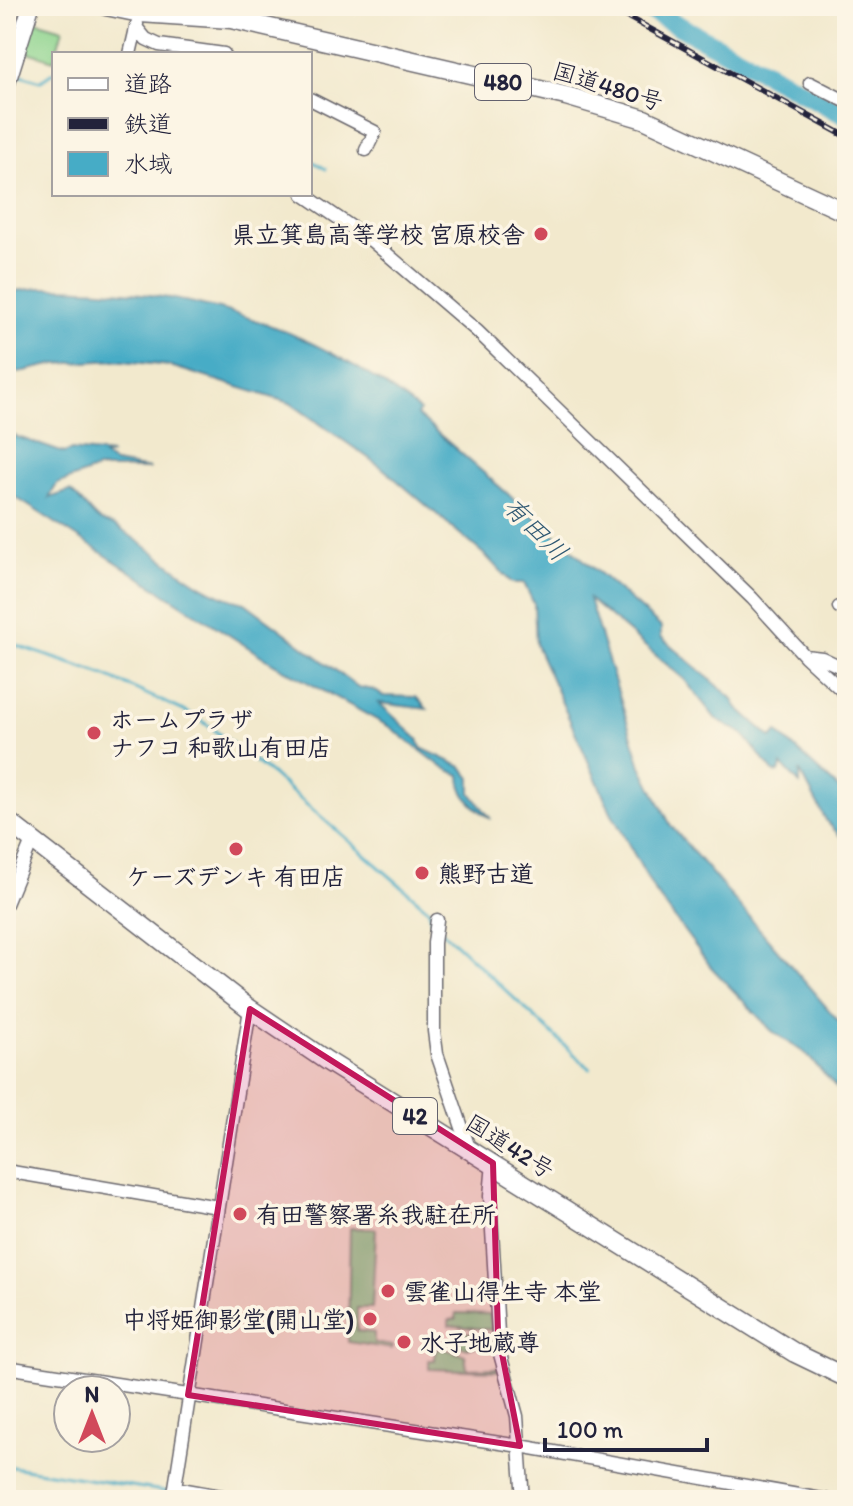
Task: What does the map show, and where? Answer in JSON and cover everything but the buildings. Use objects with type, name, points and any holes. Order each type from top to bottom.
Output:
[{"type":"highway","name":"国道480号","points":[[112,7],[138,20],[231,19],[566,96],[644,119],[847,213]]},
{"type":"highway","name":"国道42号","points":[[6,820],[250,1009],[327,1061],[795,1353],[847,1378]]},
{"type":"main road","points":[[6,86],[31,7]]},
{"type":"street","points":[[112,7],[165,6]]},
{"type":"street","points":[[185,6],[231,19]]},
{"type":"street","points":[[130,52],[138,20]]},
{"type":"street","points":[[138,20],[149,41],[210,52]]},
{"type":"street","points":[[810,83],[847,102]]},
{"type":"street","points":[[312,100],[375,132],[366,150]]},
{"type":"street","points":[[306,196],[372,241],[477,331],[752,598],[805,656],[847,695]]},
{"type":"street","points":[[805,656],[822,658],[847,670]]},
{"type":"street","points":[[6,904],[32,841]]},
{"type":"street","points":[[437,920],[434,943],[437,1054],[469,1148]]},
{"type":"street","points":[[243,1500],[174,1494],[250,1009]]},
{"type":"street","points":[[493,1163],[490,1196],[498,1333],[500,1354],[517,1416],[523,1500]]},
{"type":"street","points":[[6,1171],[218,1207]]},
{"type":"street","points":[[6,1367],[520,1446],[827,1500]]},
{"type":"highlighted area","points":[[250,1009],[493,1163],[498,1333],[520,1446],[188,1395]]},
{"type":"green space","points":[[29,19],[63,29],[56,52],[52,52],[52,59],[20,50]]},
{"type":"green space","points":[[350,1228],[376,1229],[372,1308],[357,1308],[357,1331],[374,1333],[374,1343],[393,1346],[392,1349],[348,1342]]},
{"type":"green space","points":[[456,1313],[490,1314],[492,1330],[449,1325],[449,1320],[456,1319]]},
{"type":"green space","points":[[461,1332],[492,1335],[494,1344],[464,1348],[458,1344]]},
{"type":"green space","points":[[435,1349],[465,1355],[467,1369],[498,1368],[498,1371],[429,1369],[429,1360],[435,1360]]},
{"type":"water","name":"有田川","points":[[40,288],[144,294],[241,315],[288,332],[377,380],[420,411],[417,415],[661,627],[661,637],[732,698],[737,707],[772,738],[777,732],[847,796],[847,843],[827,822],[800,771],[800,784],[782,765],[779,772],[774,773],[743,734],[716,719],[684,679],[589,599],[641,766],[671,826],[847,1031],[847,1099],[806,1054],[772,1031],[711,967],[655,892],[611,812],[536,645],[534,604],[524,583],[512,583],[486,556],[380,466],[290,403],[170,366],[114,360],[56,364],[6,375],[6,292]]},
{"type":"water","points":[[6,433],[64,453],[71,450],[111,454],[103,456],[114,463],[150,469],[97,469],[57,484],[49,498],[70,491],[98,520],[134,538],[194,581],[227,598],[245,603],[358,687],[374,690],[383,696],[416,697],[427,709],[379,703],[418,739],[421,748],[462,767],[471,778],[471,793],[491,819],[466,795],[460,775],[442,767],[390,727],[274,664],[6,491]]},
{"type":"waterway","points":[[642,6],[847,116]]},
{"type":"waterway","points":[[18,74],[41,81],[52,73]]},
{"type":"waterway","points":[[312,161],[326,169]]},
{"type":"waterway","points":[[6,642],[102,674],[197,717],[269,772],[429,910],[431,922]]},
{"type":"waterway","points":[[441,930],[590,1069]]},
{"type":"waterway","points":[[6,1466],[169,1492]]},
{"type":"railway","points":[[608,6],[847,137]]},
{"type":"place","name":"県立箕島高等学校 宮原校舎","points":[[541,234]]},
{"type":"place","name":"ホームプラザ ナフコ 和歌山有田店","points":[[94,733]]},
{"type":"place","name":"ケーズデンキ 有田店","points":[[236,849]]},
{"type":"place","name":"熊野古道","points":[[422,873]]},
{"type":"place","name":"有田警察署糸我駐在所","points":[[240,1214]]},
{"type":"place","name":"雲雀山得生寺 本堂","points":[[388,1291]]},
{"type":"place","name":"中将姫御影堂(開山堂)","points":[[370,1319]]},
{"type":"place","name":"水子地蔵尊","points":[[404,1342]]}]
